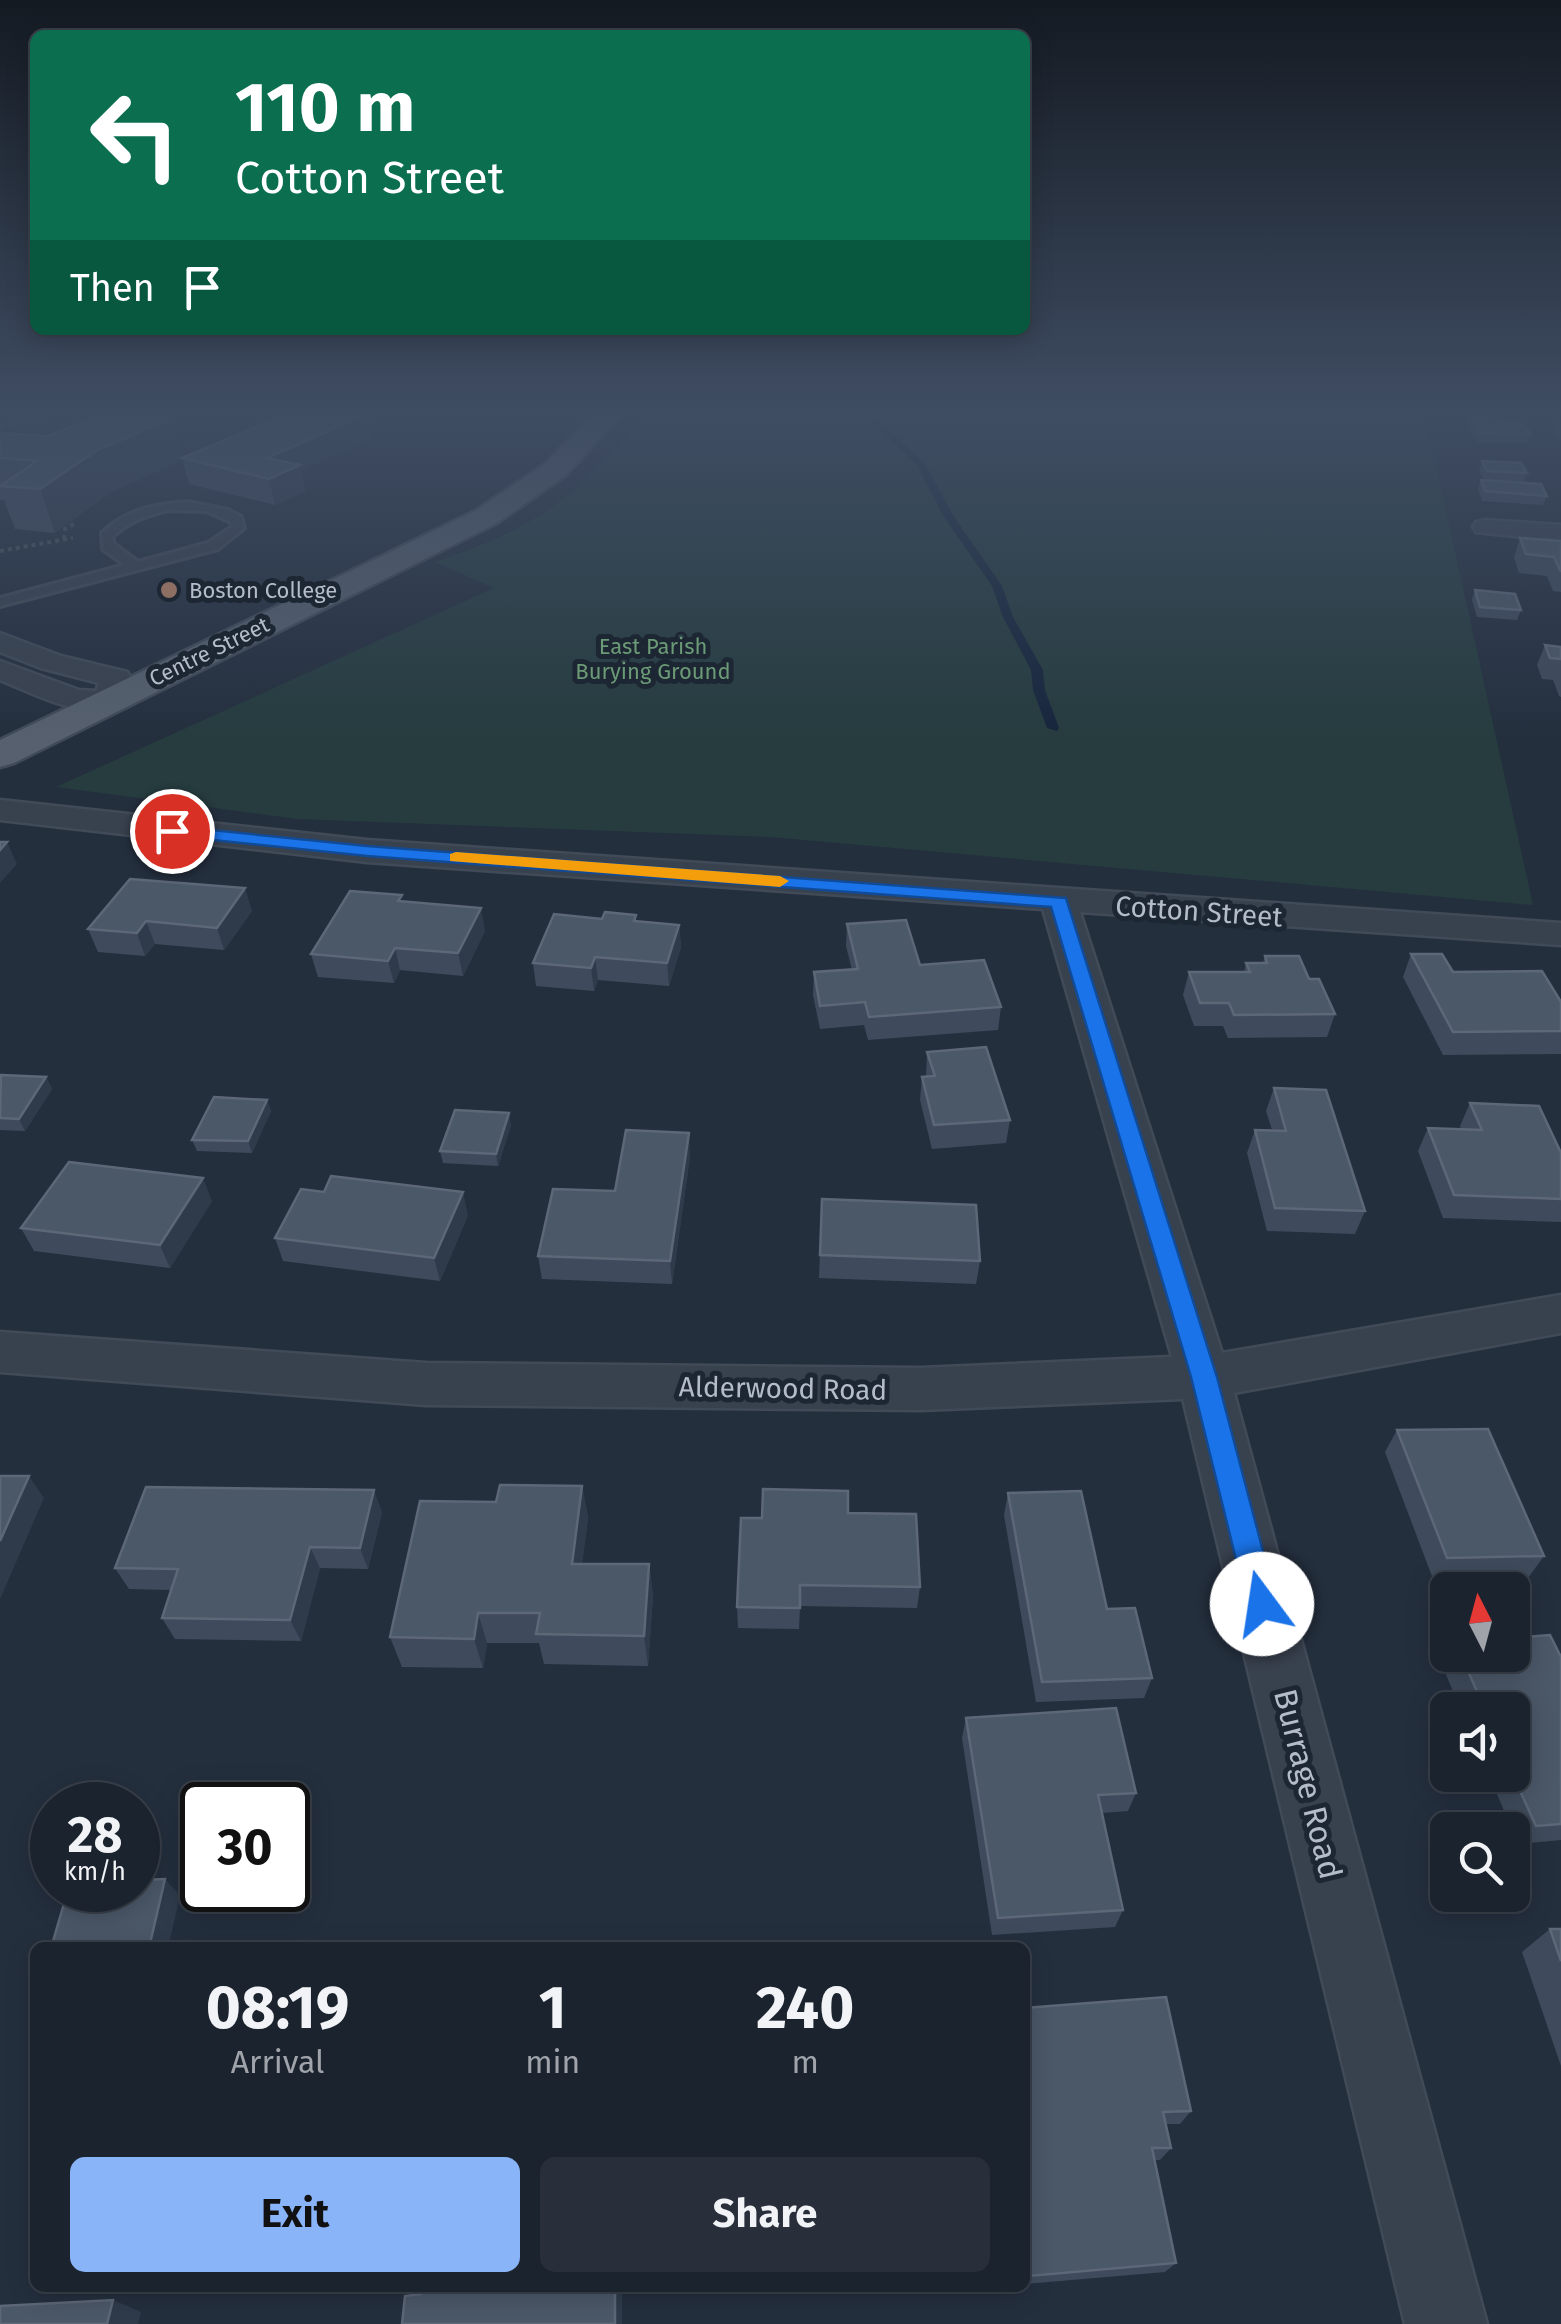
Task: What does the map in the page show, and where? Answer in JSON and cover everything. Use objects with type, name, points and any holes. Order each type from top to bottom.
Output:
[{"type":"main road","name":"Centre Street","points":[[0,755],[481,519]]},
{"type":"street","points":[[1485,527],[1561,533]]},
{"type":"street","points":[[0,642],[51,662],[116,678],[107,700],[74,698],[0,670]]},
{"type":"street","name":"Cotton Street","points":[[0,810],[367,851],[1561,934]]},
{"type":"street","name":"Burrage Road","points":[[1059,902],[1204,1377],[1446,2324]]},
{"type":"street","name":"Alderwood Road","points":[[0,1352],[426,1384],[921,1389],[1204,1377],[1561,1314]]},
{"type":"lane","points":[[126,519],[106,536],[108,546],[135,566]]},
{"type":"lane","points":[[0,602],[213,546],[238,528],[236,519]]},
{"type":"path","points":[[0,551],[70,539]]},
{"type":"green space","name":"East Parish Burying Ground","points":[[1448,519],[1533,905],[770,837],[297,819],[56,787],[494,588],[435,562],[530,521]]},
{"type":"building","points":[[1520,538],[1561,541],[1561,572],[1554,557],[1526,554]]},
{"type":"building","points":[[1475,590],[1515,594],[1521,610],[1480,607]]},
{"type":"building","points":[[1545,645],[1561,647],[1561,659],[1550,658]]},
{"type":"building","points":[[130,879],[245,888],[217,928],[146,921],[137,933],[88,929]]},
{"type":"building","points":[[350,891],[402,895],[398,901],[481,908],[458,953],[395,948],[388,961],[311,954]]},
{"type":"building","points":[[605,912],[636,915],[634,921],[679,925],[667,963],[595,957],[591,968],[533,963],[554,914],[602,919]]},
{"type":"building","points":[[906,920],[920,965],[984,960],[1001,1007],[869,1017],[865,1002],[820,1006],[814,972],[858,969],[847,924]]},
{"type":"building","points":[[1411,954],[1442,954],[1453,972],[1542,971],[1561,1002],[1561,1031],[1453,1032]]},
{"type":"building","points":[[1265,956],[1299,956],[1309,979],[1319,979],[1335,1014],[1234,1015],[1229,1003],[1200,1003],[1189,972],[1250,972],[1246,963],[1267,963]]},
{"type":"building","points":[[986,1047],[1010,1120],[934,1125],[922,1077],[935,1076],[927,1052]]},
{"type":"building","points":[[1,1075],[46,1077],[19,1119],[0,1118]]},
{"type":"building","points":[[1274,1088],[1326,1090],[1365,1211],[1275,1208],[1255,1130],[1286,1131]]},
{"type":"building","points":[[214,1097],[267,1100],[248,1141],[192,1140]]},
{"type":"building","points":[[1470,1103],[1539,1106],[1561,1153],[1561,1199],[1454,1195],[1428,1128],[1482,1130]]},
{"type":"building","points":[[455,1110],[509,1113],[496,1154],[440,1151]]},
{"type":"building","points":[[626,1130],[689,1133],[670,1261],[538,1256],[553,1189],[615,1191]]},
{"type":"building","points":[[69,1162],[203,1178],[160,1245],[21,1228]]},
{"type":"building","points":[[331,1176],[463,1192],[434,1258],[275,1238],[301,1189],[324,1192]]},
{"type":"building","points":[[822,1199],[976,1205],[980,1261],[820,1255]]},
{"type":"building","points":[[1488,1429],[1544,1556],[1447,1558],[1397,1430]]},
{"type":"building","points":[[0,1476],[29,1476],[0,1541]]},
{"type":"building","points":[[500,1485],[582,1486],[572,1564],[649,1564],[644,1636],[536,1634],[540,1613],[478,1613],[474,1639],[390,1637],[420,1501],[496,1502]]},
{"type":"building","points":[[146,1487],[374,1490],[360,1548],[310,1547],[290,1620],[162,1618],[178,1569],[115,1568]]},
{"type":"building","points":[[763,1489],[848,1491],[848,1513],[916,1514],[920,1587],[800,1585],[800,1608],[737,1607],[741,1518],[762,1518]]},
{"type":"building","points":[[1081,1491],[1107,1609],[1135,1608],[1152,1678],[1042,1682],[1008,1493]]},
{"type":"building","points":[[1550,1635],[1561,1657],[1561,1824],[1536,1826],[1521,1792],[1530,1792],[1530,1692],[1477,1692],[1468,1672],[1530,1672],[1530,1637]]},
{"type":"building","points":[[1116,1708],[1136,1793],[1098,1795],[1123,1910],[998,1918],[966,1718]]},
{"type":"building","points":[[62,1912],[157,1912],[150,1942],[53,1942]]},
{"type":"building","points":[[1550,1929],[1561,1929],[1561,1961]]},
{"type":"building","points":[[1166,1997],[1191,2111],[1163,2112],[1171,2148],[1152,2148],[1176,2263],[1030,2276],[1030,2008]]},
{"type":"building","points":[[615,2292],[615,2324],[402,2324],[405,2296]]},
{"type":"building","points":[[113,2300],[107,2324],[0,2324],[0,2306]]},
{"type":"waterway","points":[[951,519],[997,586],[1008,617],[1037,670],[1039,690],[1053,728]]},
{"type":"slow traffic","points":[[456,858],[780,881]]},
{"type":"place","name":"Boston College","points":[[169,590]]},
{"type":"route","points":[[172,831],[367,851],[1059,902],[1204,1377],[1262,1604]]}]
